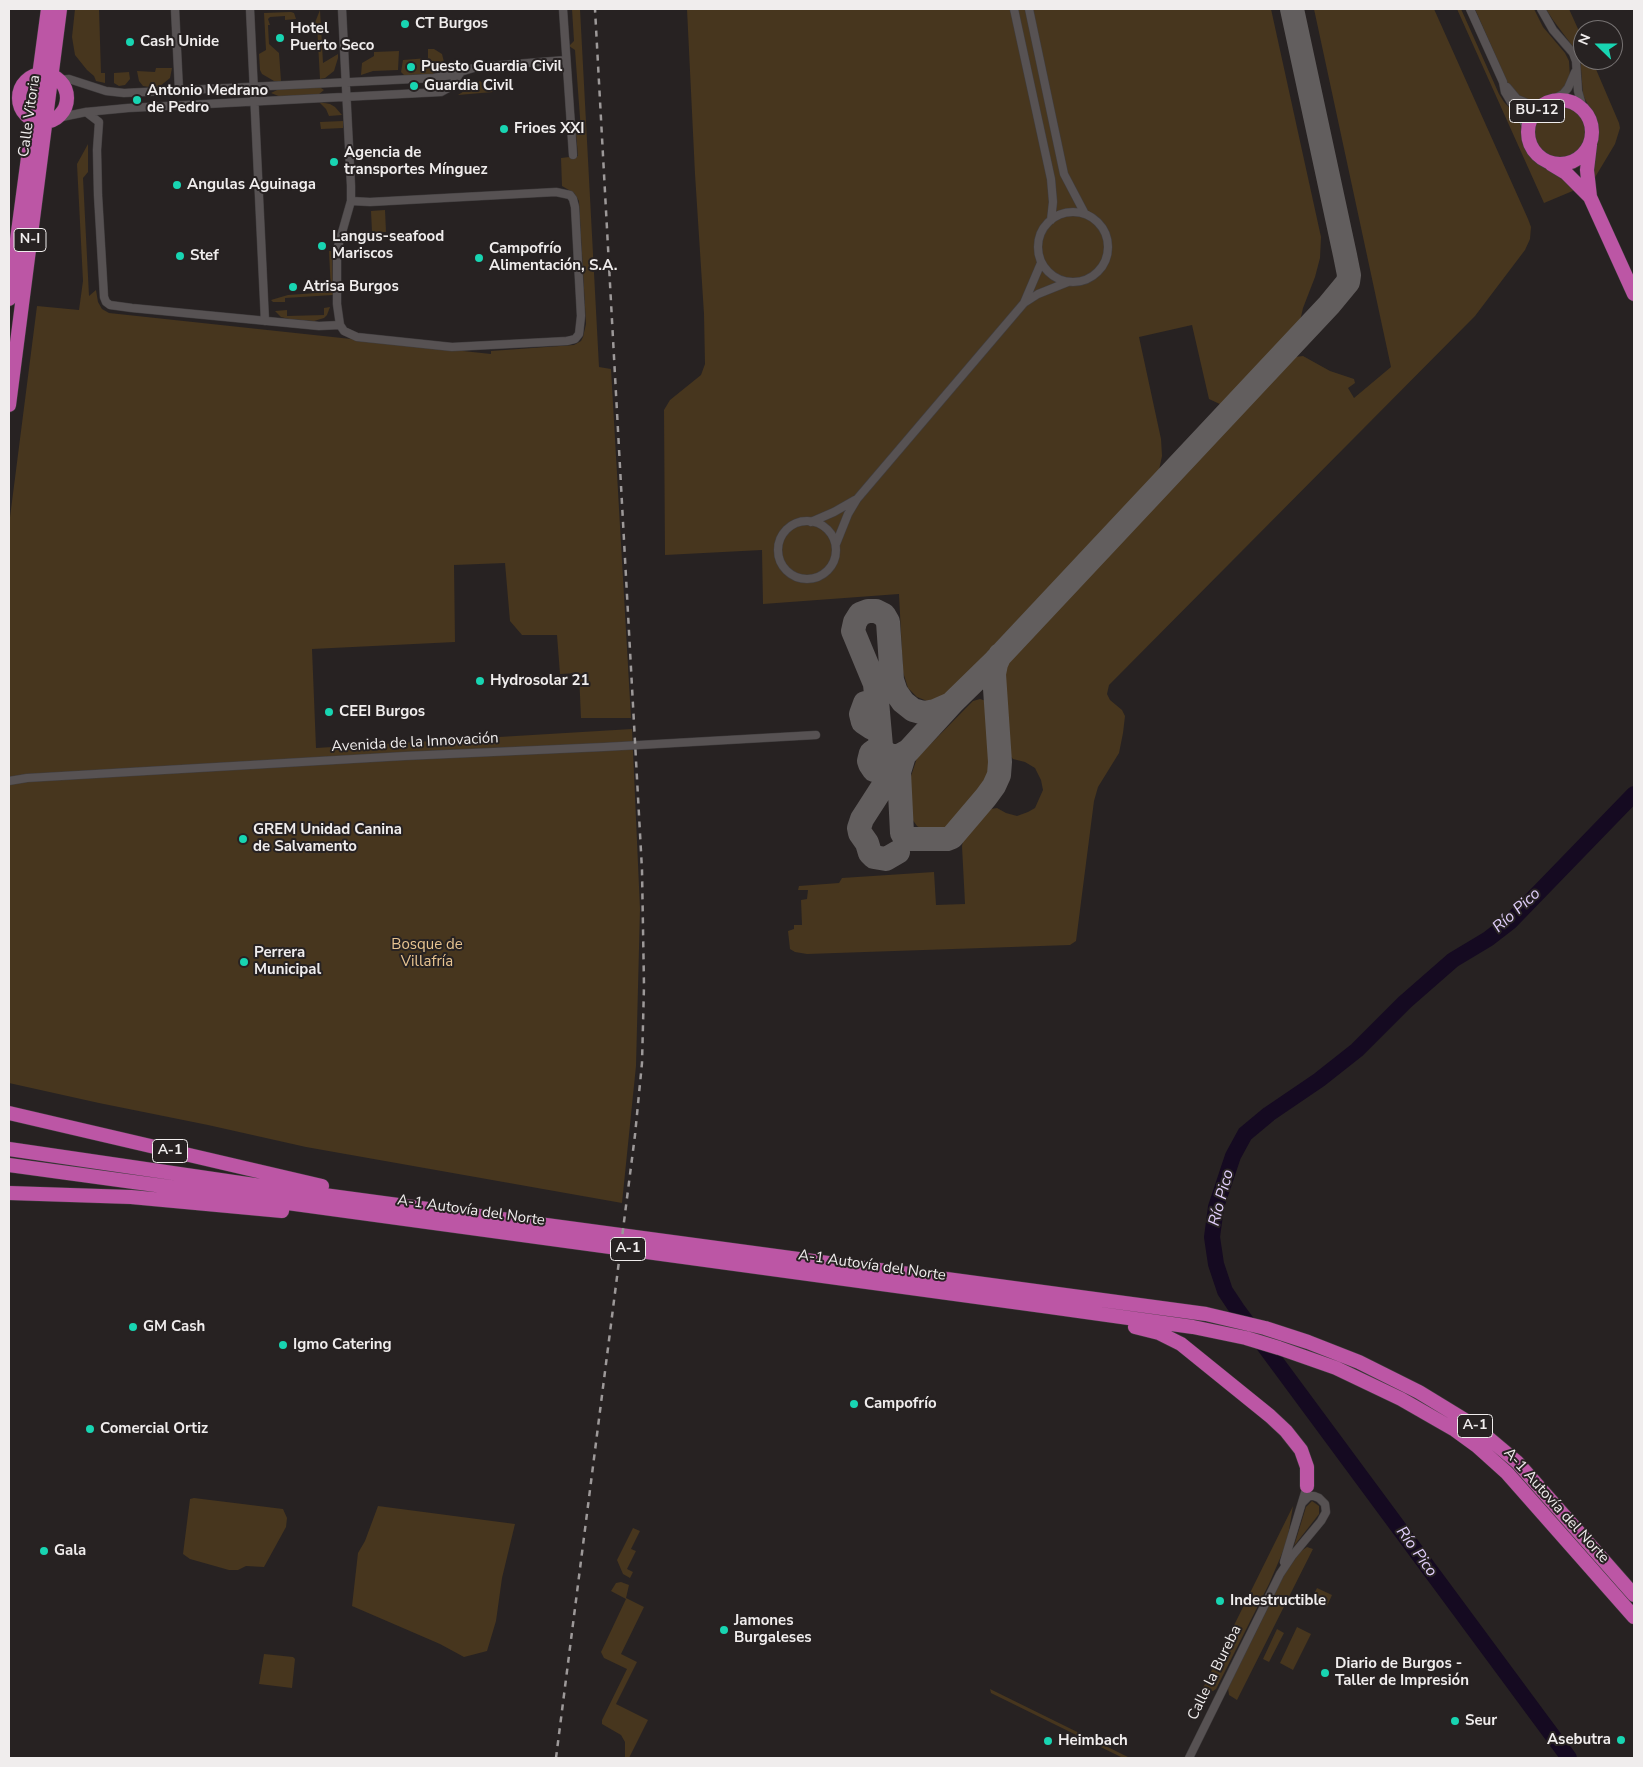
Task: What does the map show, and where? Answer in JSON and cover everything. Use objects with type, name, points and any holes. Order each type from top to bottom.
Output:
[{"type":"highway","name":"Calle Vitoria","points":[[48,9],[50,77]]},
{"type":"highway","name":"Calle Vitoria","points":[[50,77],[60,9]]},
{"type":"highway","name":"N-I","points":[[45,120],[50,77]]},
{"type":"highway","points":[[45,120],[64,110],[67,97],[66,91],[50,77]]},
{"type":"highway","name":"BU-12","points":[[1590,197],[1566,173],[1540,157],[1530,142],[1528,132],[1530,122],[1535,113],[1545,104],[1557,100],[1567,100],[1583,109],[1589,117],[1592,126],[1587,170],[1590,197],[1634,294]]},
{"type":"highway","name":"Calle Vitoria","points":[[9,299],[45,120]]},
{"type":"highway","name":"Calle Vitoria","points":[[9,405],[45,120]]},
{"type":"highway","points":[[1549,162],[1563,164],[1578,160],[1590,144]]},
{"type":"highway","name":"A-1","points":[[9,1113],[275,1176],[438,1209]]},
{"type":"highway","name":"A-1 Autovía del Norte","points":[[9,1149],[238,1181],[309,1193],[1206,1314],[1266,1328],[1359,1362],[1419,1392],[1474,1425],[1517,1462],[1634,1594]]},
{"type":"highway","name":"A-1 Autovía del Norte","points":[[9,1165],[1165,1323],[1246,1338],[1336,1368],[1401,1399],[1455,1430],[1477,1446],[1507,1474],[1634,1616]]},
{"type":"highway","points":[[9,1193],[131,1198]]},
{"type":"highway","points":[[9,1200],[90,1196],[131,1198],[297,1212],[438,1230],[455,1225]]},
{"type":"highway","points":[[929,1290],[964,1301],[1145,1328],[1181,1344],[1231,1383],[1286,1431],[1301,1450],[1307,1467],[1307,1486]]},
{"type":"street","points":[[175,9],[179,90]]},
{"type":"street","points":[[250,9],[265,321]]},
{"type":"street","points":[[342,9],[351,201],[337,250],[337,301],[340,325],[344,331],[357,337],[452,347],[567,341],[578,336],[581,323],[575,207],[570,195],[556,192],[370,202],[351,201]]},
{"type":"street","points":[[563,9],[573,155]]},
{"type":"street","points":[[1014,9],[1051,179],[1053,202],[1051,220]]},
{"type":"street","points":[[1029,9],[1064,174],[1085,214]]},
{"type":"street","points":[[1470,9],[1505,92],[1510,102],[1521,115],[1528,132]]},
{"type":"street","points":[[1541,9],[1553,30],[1573,53]]},
{"type":"street","points":[[50,77],[69,78],[106,91],[124,93],[434,78],[477,67],[566,60]]},
{"type":"street","points":[[1502,82],[1517,98],[1529,104],[1545,104],[1563,94],[1573,80],[1576,70]]},
{"type":"street","points":[[1576,70],[1578,91],[1583,109]]},
{"type":"street","points":[[45,120],[86,112],[225,102],[441,92],[450,87],[461,72]]},
{"type":"street","points":[[86,112],[99,122],[97,150],[98,195],[104,297],[106,302],[110,305],[125,308],[265,321],[330,326],[340,325]]},
{"type":"street","points":[[1072,212],[1085,214],[1094,219],[1102,228],[1107,238],[1107,256],[1099,271],[1090,278],[1079,282],[1057,279],[1048,272],[1038,252],[1039,240],[1043,229],[1051,220],[1061,214],[1072,212]]},
{"type":"street","points":[[857,498],[834,512],[811,522],[796,524],[788,529],[782,537],[779,546],[779,556],[782,565],[788,572],[806,580],[824,574],[831,568],[835,559],[836,544],[848,514],[857,498],[1024,303],[1042,263]]},
{"type":"street","points":[[1024,303],[1038,294],[1068,282]]},
{"type":"street","points":[[811,522],[823,526],[830,532],[836,544]]},
{"type":"street","name":"Avenida de la Innovación","points":[[11,779],[816,735]]},
{"type":"street","name":"Calle la Bureba","points":[[1280,1574],[1307,1486]]},
{"type":"street","name":"Calle la Bureba","points":[[1188,1758],[1280,1574],[1326,1512],[1325,1504],[1320,1498],[1309,1496],[1302,1503]]},
{"type":"green space","points":[[75,9],[99,9],[101,73],[105,73],[105,83],[96,81],[94,76],[75,55],[72,37]]},
{"type":"green space","name":"Bosque de Villafría","points":[[572,9],[580,9],[599,367],[611,369],[631,718],[581,718],[579,673],[560,674],[557,635],[522,635],[510,621],[505,563],[454,565],[455,642],[312,649],[316,748],[632,729],[640,909],[636,1066],[622,1203],[306,1147],[9,1083],[9,525],[37,306],[79,310],[83,281],[77,164],[88,144],[88,172],[83,178],[89,296],[96,290],[98,302],[102,309],[109,313],[491,354],[491,351],[574,345],[581,341],[586,324],[579,201],[574,193],[562,186],[561,158],[578,156],[576,133],[581,131],[575,50],[569,46],[574,41]]},
{"type":"green space","points":[[687,9],[1271,9],[1321,237],[1320,258],[1300,321],[1222,405],[1209,399],[1192,325],[1139,337],[1161,439],[1162,456],[1159,470],[947,695],[938,700],[927,701],[917,697],[908,688],[903,672],[899,594],[763,604],[762,550],[665,555],[664,410],[670,400],[701,375],[705,364],[704,314]]},
{"type":"green space","points":[[1314,9],[1434,9],[1528,219],[1531,227],[1530,239],[1525,250],[1475,316],[1109,685],[1107,694],[1110,700],[1122,710],[1125,716],[1123,733],[1119,753],[1098,787],[1094,801],[1076,941],[1070,945],[807,954],[795,952],[790,949],[788,931],[794,929],[794,925],[802,925],[801,900],[807,899],[808,890],[798,890],[799,886],[839,883],[842,878],[934,872],[936,905],[965,904],[962,846],[964,837],[975,822],[991,809],[997,808],[1017,816],[1035,808],[1043,790],[1041,780],[1035,768],[1025,762],[1013,759],[1008,753],[1003,671],[1008,661],[1295,357],[1303,356],[1330,371],[1354,379],[1355,383],[1348,388],[1354,398],[1391,367]]},
{"type":"green space","points":[[1457,9],[1461,9],[1499,94],[1518,117],[1528,153],[1534,161],[1557,172],[1575,190],[1544,203]]},
{"type":"green space","points":[[1475,9],[1534,9],[1543,27],[1565,53],[1569,61],[1570,77],[1563,90],[1536,102],[1518,96],[1508,84]]},
{"type":"green space","points":[[1546,9],[1569,9],[1574,20],[1573,47]]},
{"type":"green space","points":[[320,10],[323,63],[338,54],[338,58],[334,71],[325,78],[320,79],[317,25],[314,25]]},
{"type":"green space","points":[[264,13],[294,13],[296,19],[285,20],[285,16],[270,17],[268,19],[270,25],[268,25],[269,44],[279,53],[281,81],[274,81],[262,74],[260,70],[259,54],[266,50]]},
{"type":"green space","points":[[428,49],[434,49],[442,54],[444,62],[441,70],[433,74],[404,75],[401,72],[403,60],[428,58]]},
{"type":"green space","points":[[399,51],[398,70],[373,71],[361,75],[362,63],[374,56],[374,52]]},
{"type":"green space","points":[[156,68],[172,68],[170,78],[159,87],[143,86],[139,81],[137,71],[155,72]]},
{"type":"green space","points":[[1581,70],[1596,70],[1620,128],[1615,144],[1594,179],[1592,162],[1598,133],[1594,117],[1583,95]]},
{"type":"green space","points":[[129,72],[130,79],[125,85],[119,86],[114,83],[114,73]]},
{"type":"green space","points":[[480,81],[493,92],[458,95]]},
{"type":"green space","points":[[318,86],[324,90],[318,95],[281,97],[271,93],[281,88]]},
{"type":"green space","points":[[319,102],[330,104],[342,115],[329,116],[326,109]]},
{"type":"green space","points":[[1555,106],[1565,106],[1574,110],[1582,118],[1586,132],[1582,146],[1574,154],[1565,158],[1555,158],[1546,154],[1538,146],[1534,137],[1534,127],[1538,118],[1546,110]]},
{"type":"green space","points":[[343,121],[343,128],[321,129],[320,122]]},
{"type":"green space","points":[[385,210],[386,232],[372,232],[371,211]]},
{"type":"green space","points":[[329,251],[332,251],[333,295],[285,298],[285,302],[273,302],[271,300],[288,295],[331,292]]},
{"type":"green space","points":[[330,307],[324,318],[314,321],[281,317],[275,311],[287,310],[287,316],[324,315],[324,308]]},
{"type":"green space","points":[[980,699],[986,701],[989,706],[992,765],[990,776],[986,784],[949,827],[922,829],[912,819],[910,779],[917,758],[973,701]]},
{"type":"green space","points":[[190,1499],[283,1509],[287,1518],[286,1527],[264,1567],[246,1566],[238,1570],[229,1570],[190,1559],[183,1554]]},
{"type":"green space","points":[[1312,1501],[1319,1506],[1319,1514],[1294,1546],[1306,1507]]},
{"type":"green space","points":[[378,1506],[515,1524],[502,1578],[496,1621],[487,1651],[464,1657],[440,1644],[352,1606],[358,1553],[365,1541]]},
{"type":"green space","points":[[1293,1506],[1287,1542],[1269,1584],[1216,1689],[1213,1691],[1207,1690],[1203,1688]]},
{"type":"green space","points":[[633,1528],[640,1531],[631,1549],[636,1551],[627,1569],[633,1572],[630,1578],[623,1574],[617,1560]]},
{"type":"green space","points":[[1307,1547],[1313,1549],[1237,1700],[1229,1695],[1228,1688],[1284,1575],[1300,1552]]},
{"type":"green space","points":[[621,1582],[629,1585],[626,1598],[644,1607],[621,1654],[637,1662],[616,1704],[648,1720],[629,1758],[625,1757],[625,1742],[621,1735],[602,1724],[602,1720],[627,1669],[604,1658],[601,1652],[626,1599],[611,1591],[616,1583]]},
{"type":"green space","points":[[1317,1588],[1332,1595],[1327,1606],[1312,1598]]},
{"type":"green space","points":[[1297,1627],[1311,1634],[1293,1670],[1280,1663]]},
{"type":"green space","points":[[1277,1629],[1284,1633],[1269,1662],[1263,1659]]},
{"type":"green space","points":[[264,1654],[293,1657],[295,1659],[292,1688],[259,1684]]},
{"type":"green space","points":[[990,1689],[1130,1758],[1123,1758],[991,1693]]},
{"type":"waterway","name":"Río Pico","points":[[1569,1758],[1237,1309],[1225,1291],[1216,1264],[1212,1237],[1216,1207],[1233,1156],[1245,1134],[1269,1114],[1319,1080],[1357,1050],[1405,1002],[1453,960],[1488,939],[1510,922],[1634,794]]},
{"type":"taxiway","points":[[898,852],[886,859],[874,857],[870,853],[859,828],[862,819],[900,760],[1329,305],[1348,282],[1349,275],[1345,255],[1292,9]]},
{"type":"taxiway","points":[[908,751],[899,756],[892,756],[886,754],[881,747],[875,684],[853,631],[855,622],[860,614],[876,611],[884,615],[888,622],[892,680],[896,692],[903,702],[913,710],[924,713],[935,711],[951,704]]},
{"type":"taxiway","points":[[903,759],[899,772],[902,833],[907,839],[947,839],[952,837],[986,797],[999,775],[1000,762],[994,674],[1000,655]]},
{"type":"taxiway","points":[[872,728],[863,722],[861,714],[865,703],[877,701],[881,746],[871,753],[870,764],[874,770],[881,772],[890,770],[900,760]]},
{"type":"railway","points":[[556,1758],[635,1135],[642,1063],[644,986],[642,870],[595,9]]},
{"type":"place","name":"CT Burgos","points":[[405,24]]},
{"type":"place","name":"Hotel Puerto Seco","points":[[280,38]]},
{"type":"place","name":"Cash Unide","points":[[130,42]]},
{"type":"place","name":"Puesto Guardia Civil","points":[[411,67]]},
{"type":"place","name":"Guardia Civil","points":[[414,86]]},
{"type":"place","name":"Antonio Medrano de Pedro","points":[[137,100]]},
{"type":"place","name":"Frioes XXI","points":[[504,129]]},
{"type":"place","name":"Agencia de transportes Mínguez","points":[[334,162]]},
{"type":"place","name":"Angulas Aguinaga","points":[[177,185]]},
{"type":"place","name":"Langus-seafood Mariscos","points":[[322,246]]},
{"type":"place","name":"Stef","points":[[180,256]]},
{"type":"place","name":"Campofrío Alimentación, S.A.","points":[[479,258]]},
{"type":"place","name":"Atrisa Burgos","points":[[293,287]]},
{"type":"place","name":"Hydrosolar 21","points":[[480,681]]},
{"type":"place","name":"CEEI Burgos","points":[[329,712]]},
{"type":"place","name":"GREM Unidad Canina de Salvamento","points":[[243,839]]},
{"type":"place","name":"Perrera Municipal","points":[[244,962]]},
{"type":"place","name":"GM Cash","points":[[133,1327]]},
{"type":"place","name":"Igmo Catering","points":[[283,1345]]},
{"type":"place","name":"Campofrío","points":[[854,1404]]},
{"type":"place","name":"Comercial Ortiz","points":[[90,1429]]},
{"type":"place","name":"Gala","points":[[44,1551]]},
{"type":"place","name":"Indestructible","points":[[1220,1601]]},
{"type":"place","name":"Jamones Burgaleses","points":[[724,1630]]},
{"type":"place","name":"Diario de Burgos - Taller de Impresión","points":[[1325,1673]]},
{"type":"place","name":"Seur","points":[[1455,1721]]},
{"type":"place","name":"Asebutra","points":[[1621,1740]]},
{"type":"place","name":"Heimbach","points":[[1048,1741]]}]
